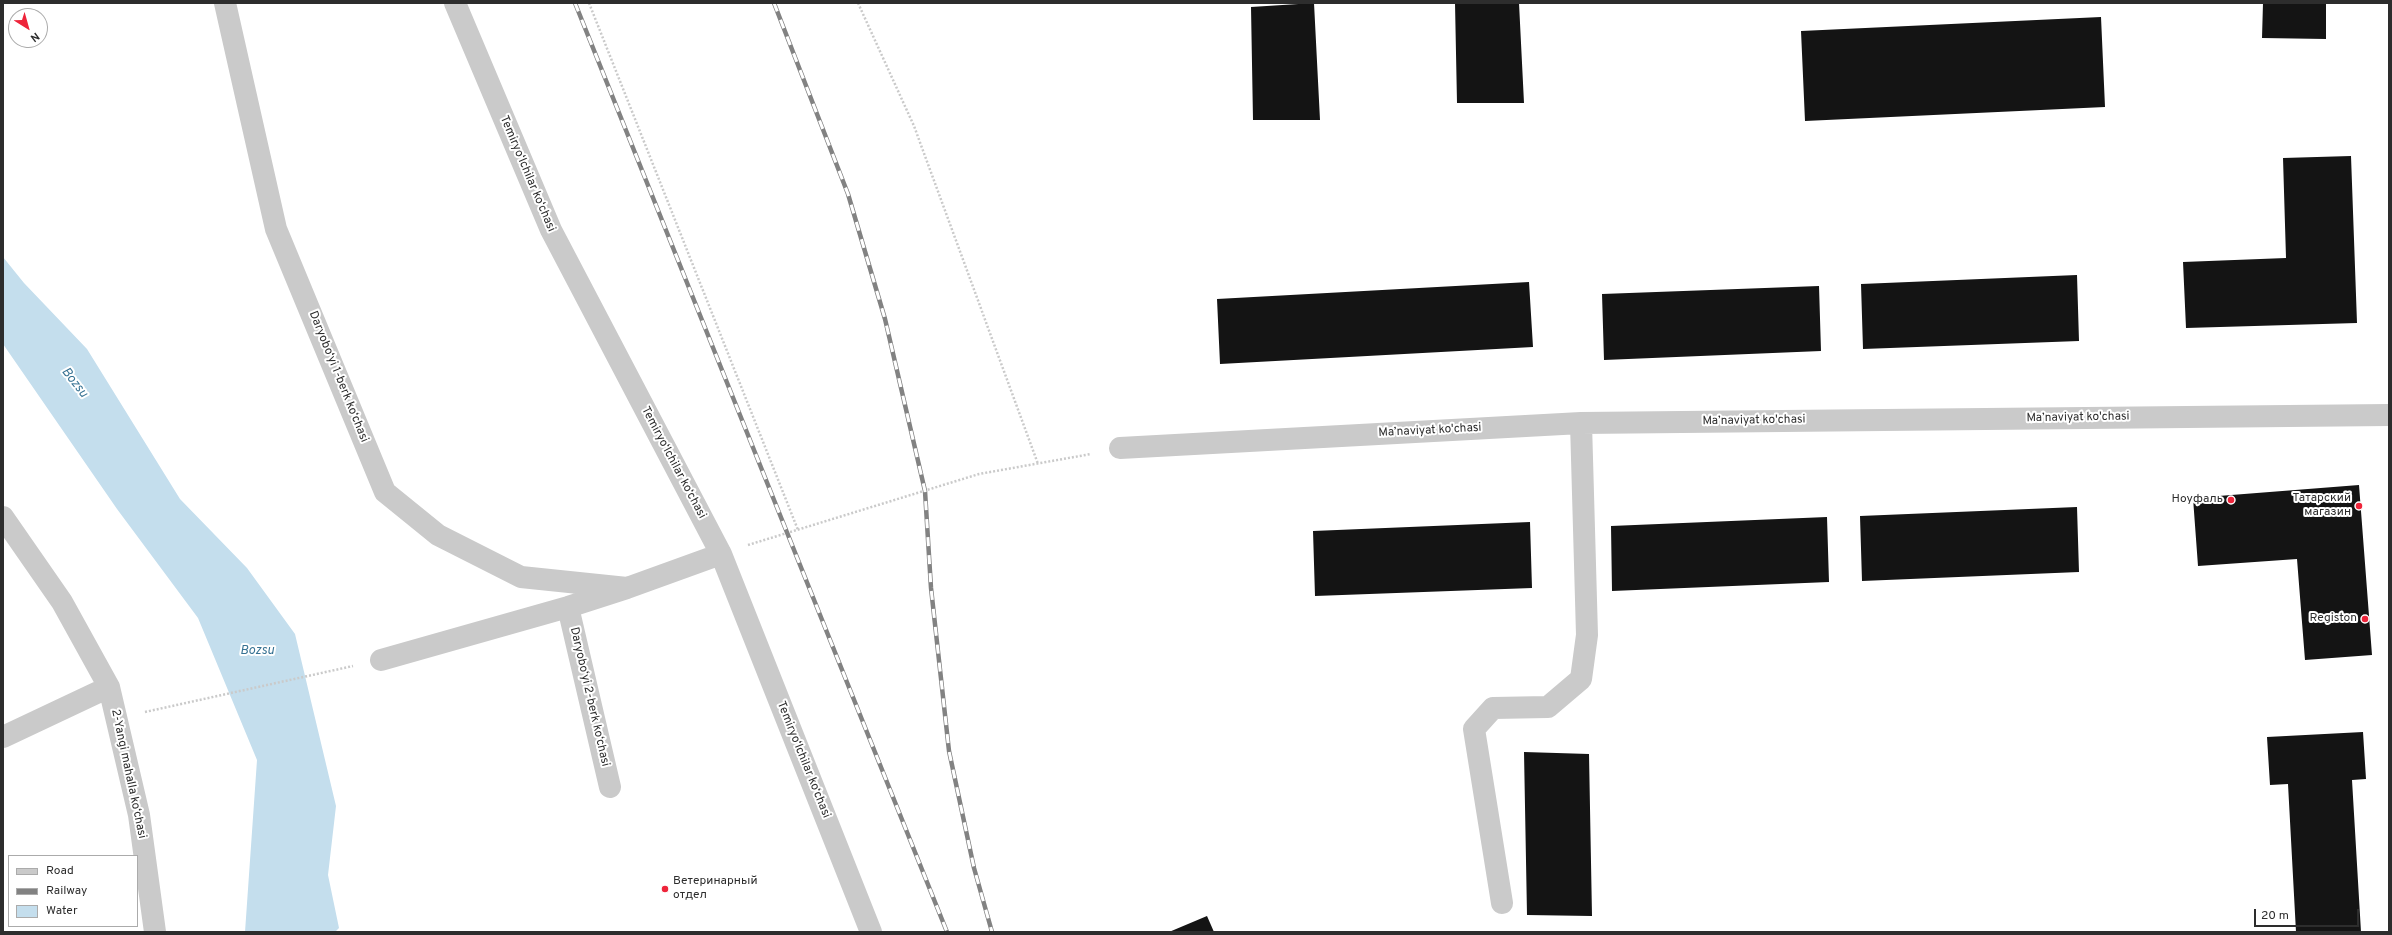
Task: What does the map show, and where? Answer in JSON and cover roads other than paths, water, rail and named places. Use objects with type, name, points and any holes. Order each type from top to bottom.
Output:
[{"type":"street","name":"Daryobo‘yi 1-berk ko‘chasi","points":[[225,3],[276,229],[385,492],[438,535],[521,578],[627,588]]},
{"type":"street","name":"Temiryo‘lchilar ko‘chasi","points":[[455,3],[551,230],[721,554],[871,932]]},
{"type":"street","name":"Ma’naviyat ko'chasi","points":[[1120,448],[1581,423],[2389,415]]},
{"type":"street","points":[[1502,903],[1474,729],[1493,708],[1548,707],[1581,680],[1587,635],[1581,423]]},
{"type":"street","name":"2-Yangi mahalla ko‘chasi","points":[[3,517],[62,602],[108,687],[117,718],[139,815],[155,932]]},
{"type":"street","points":[[381,660],[568,607],[627,588],[721,554]]},
{"type":"street","name":"Daryobo‘yi 2-berk ko‘chasi","points":[[568,607],[610,787]]},
{"type":"street","points":[[3,737],[108,687]]},
{"type":"water","name":"Bozsu","points":[[3,257],[24,283],[87,349],[180,499],[247,568],[295,634],[336,806],[328,875],[339,928],[335,932],[245,932],[257,760],[198,618],[117,509],[3,344]]},
{"type":"railway","points":[[575,3],[947,932]]},
{"type":"railway","points":[[774,3],[848,194],[885,319],[925,491],[931,588],[949,751],[974,868],[992,932]]},
{"type":"place","name":"Ноуфаль","points":[[2231,500]]},
{"type":"place","name":"Татарский магазин","points":[[2359,506]]},
{"type":"place","name":"Registon","points":[[2365,619]]},
{"type":"place","name":"Ветеринарный отдел","points":[[665,889]]}]
